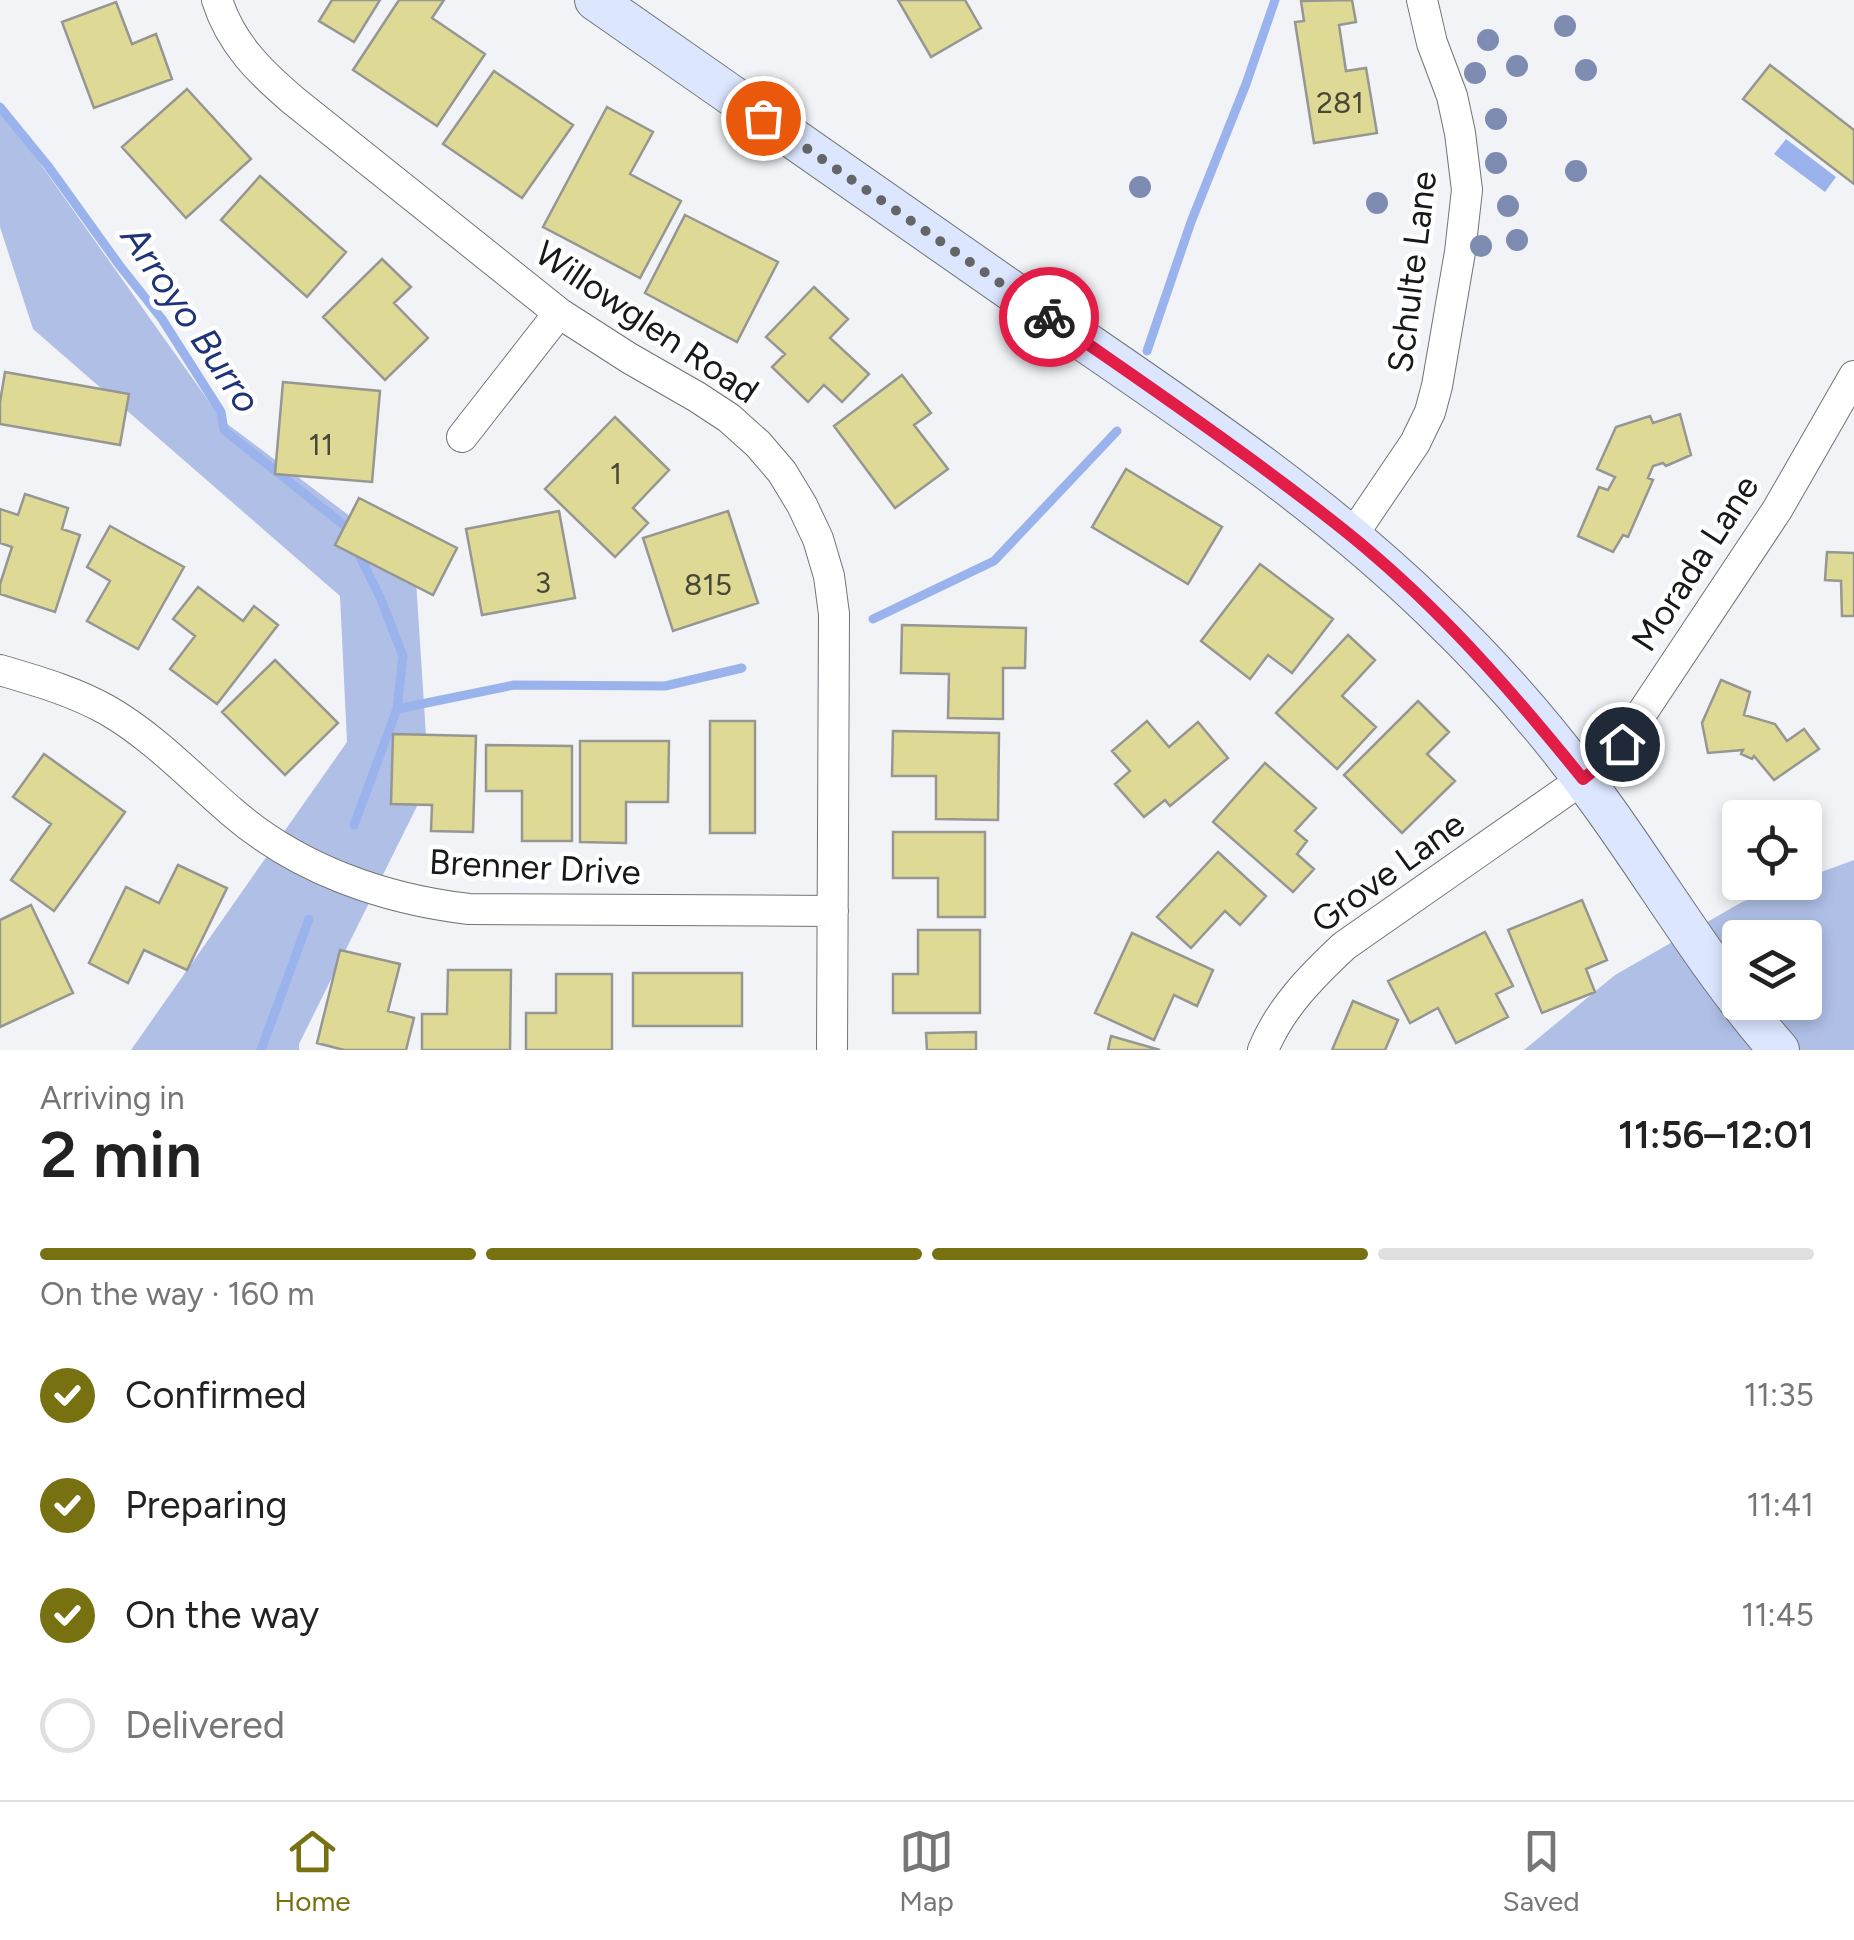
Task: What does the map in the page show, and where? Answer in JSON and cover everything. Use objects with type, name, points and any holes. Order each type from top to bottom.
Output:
[{"type":"main road","points":[[595,0],[1166,398],[1352,536],[1414,591],[1533,716],[1583,779],[1712,967],[1779,1050]]},
{"type":"street","name":"Willowglen Road","points":[[217,0],[222,16],[256,68],[294,102],[559,313],[730,418],[782,472],[802,505],[823,558],[834,614],[832,1050]]},
{"type":"street","name":"Schulte Lane","points":[[1352,536],[1415,443],[1430,412],[1460,252],[1467,190],[1460,134],[1422,0]]},
{"type":"street","points":[[462,437],[559,313]]},
{"type":"street","name":"Morada Lane","points":[[1583,779],[1622,744],[1777,510],[1854,376]]},
{"type":"street","name":"Brenner Drive","points":[[0,670],[66,690],[107,710],[147,736],[235,815],[283,849],[370,889],[428,904],[469,909],[833,912]]},
{"type":"street","name":"Grove Lane","points":[[1263,1050],[1287,1007],[1344,946],[1583,779]]},
{"type":"shaded area","points":[[0,107],[222,420],[415,565],[429,782],[299,1050],[131,1050],[347,742],[340,596],[33,329],[0,227]]},
{"type":"shaded area","points":[[1786,139],[1836,177],[1825,192],[1774,154]]},
{"type":"shaded area","points":[[1854,860],[1854,1050],[1524,1050],[1615,975],[1742,902],[1822,900],[1822,872]]},
{"type":"building","points":[[332,0],[380,0],[354,42],[319,21]]},
{"type":"building","points":[[399,0],[444,0],[432,18],[485,54],[437,126],[353,70]]},
{"type":"building","points":[[898,0],[965,0],[981,28],[931,57]]},
{"type":"building","points":[[1352,0],[1356,22],[1339,25],[1346,71],[1366,68],[1377,133],[1314,143],[1295,22],[1304,21],[1301,1]]},
{"type":"building","points":[[116,2],[132,44],[156,34],[172,79],[94,108],[62,22]]},
{"type":"building","points":[[1770,65],[1854,130],[1854,184],[1743,99]]},
{"type":"building","points":[[494,71],[573,125],[522,198],[443,144]]},
{"type":"building","points":[[187,89],[251,159],[186,218],[122,147]]},
{"type":"building","points":[[607,107],[653,132],[630,174],[681,201],[640,278],[543,227]]},
{"type":"building","points":[[260,176],[346,252],[307,297],[221,220]]},
{"type":"building","points":[[685,215],[778,262],[737,342],[645,293]]},
{"type":"building","points":[[382,259],[411,287],[394,303],[428,338],[385,380],[323,317]]},
{"type":"building","points":[[814,287],[848,319],[830,338],[869,374],[842,402],[824,385],[808,402],[772,367],[785,354],[766,337]]},
{"type":"building","points":[[5,372],[129,394],[120,445],[0,424]]},
{"type":"building","points":[[902,375],[931,413],[914,425],[948,469],[895,508],[834,426]]},
{"type":"building","points":[[283,382],[380,391],[372,482],[275,474]]},
{"type":"building","points":[[1680,414],[1691,455],[1666,466],[1653,466],[1648,478],[1653,480],[1628,537],[1623,535],[1613,552],[1578,536],[1599,487],[1608,490],[1615,477],[1597,469],[1616,427],[1650,416],[1653,423]]},
{"type":"building","points":[[615,417],[669,470],[633,508],[648,523],[615,557],[545,489]]},
{"type":"building","points":[[1126,469],[1222,527],[1188,584],[1092,527]]},
{"type":"building","points":[[25,494],[68,508],[62,529],[80,535],[55,612],[0,594],[12,547],[0,543],[0,509],[18,515]]},
{"type":"building","points":[[359,498],[457,548],[433,595],[335,545]]},
{"type":"building","points":[[559,511],[575,598],[482,615],[466,529]]},
{"type":"building","points":[[728,511],[758,603],[673,631],[643,538]]},
{"type":"building","points":[[110,526],[184,567],[138,649],[87,621],[110,581],[87,567]]},
{"type":"building","points":[[1827,552],[1854,553],[1854,616],[1842,616],[1841,581],[1825,580]]},
{"type":"building","points":[[1260,564],[1333,619],[1292,673],[1268,655],[1250,679],[1201,641]]},
{"type":"building","points":[[198,587],[243,621],[254,606],[278,625],[217,704],[170,669],[195,636],[173,619]]},
{"type":"building","points":[[902,625],[1026,628],[1025,668],[1003,668],[1003,719],[948,718],[949,674],[901,673]]},
{"type":"building","points":[[1348,635],[1375,660],[1342,696],[1376,727],[1337,769],[1276,713]]},
{"type":"building","points":[[275,660],[338,723],[285,775],[222,712]]},
{"type":"building","points":[[1721,680],[1750,692],[1744,715],[1775,724],[1787,741],[1804,729],[1819,749],[1774,780],[1754,756],[1752,759],[1741,754],[1743,750],[1708,753],[1702,723]]},
{"type":"building","points":[[1418,701],[1449,732],[1427,754],[1455,781],[1402,833],[1344,775]]},
{"type":"building","points":[[710,721],[755,721],[755,833],[710,833]]},
{"type":"building","points":[[1147,721],[1169,747],[1198,722],[1228,758],[1170,806],[1165,800],[1144,817],[1115,784],[1130,771],[1112,751]]},
{"type":"building","points":[[893,731],[999,733],[998,820],[936,819],[936,776],[892,776]]},
{"type":"building","points":[[393,734],[476,736],[473,832],[431,831],[432,805],[391,804]]},
{"type":"building","points":[[580,741],[669,741],[668,802],[626,802],[626,843],[580,842]]},
{"type":"building","points":[[486,745],[572,746],[572,841],[522,841],[522,791],[486,791]]},
{"type":"building","points":[[44,754],[125,812],[54,911],[11,880],[51,824],[13,797]]},
{"type":"building","points":[[1265,763],[1316,808],[1295,831],[1307,841],[1297,854],[1314,869],[1293,892],[1213,822]]},
{"type":"building","points":[[893,832],[985,832],[985,917],[938,917],[938,878],[893,878]]},
{"type":"building","points":[[1218,852],[1266,896],[1240,925],[1225,911],[1191,948],[1157,917]]},
{"type":"building","points":[[178,865],[227,888],[187,970],[144,950],[128,983],[89,963],[126,887],[159,903]]},
{"type":"building","points":[[1582,900],[1607,960],[1586,969],[1595,992],[1542,1013],[1508,930]]},
{"type":"building","points":[[31,905],[73,993],[0,1027],[0,920]]},
{"type":"building","points":[[918,930],[980,930],[980,1013],[893,1013],[893,974],[918,974]]},
{"type":"building","points":[[1485,932],[1513,986],[1496,994],[1508,1017],[1456,1043],[1438,1008],[1410,1023],[1388,981]]},
{"type":"building","points":[[1132,933],[1213,970],[1197,1006],[1174,995],[1154,1040],[1095,1013]]},
{"type":"building","points":[[340,950],[400,964],[388,1011],[414,1018],[406,1050],[344,1050],[317,1043]]},
{"type":"building","points":[[448,970],[511,970],[510,1050],[422,1050],[422,1014],[447,1014]]},
{"type":"building","points":[[633,973],[742,973],[742,1026],[633,1026]]},
{"type":"building","points":[[556,974],[612,974],[612,1050],[526,1050],[526,1013],[556,1013]]},
{"type":"building","points":[[1353,1001],[1398,1020],[1385,1050],[1332,1050]]},
{"type":"building","points":[[976,1032],[976,1050],[927,1050],[926,1033]]},
{"type":"building","points":[[1111,1036],[1160,1050],[1108,1050]]},
{"type":"waterway","points":[[1147,351],[1275,0]]},
{"type":"waterway","name":"Arroyo Burro","points":[[0,107],[162,319],[221,412],[224,430],[345,526],[348,533]]},
{"type":"waterway","points":[[873,619],[994,561],[1117,431]]},
{"type":"waterway","name":"Arroyo Burro","points":[[354,825],[397,709],[403,656],[357,551]]},
{"type":"waterway","points":[[397,709],[514,685],[665,686],[742,668]]},
{"type":"waterway","name":"Arroyo Burro","points":[[261,1050],[309,919]]},
{"type":"way so far","points":[[763,118],[1049,317]]},
{"type":"route","points":[[1049,317],[1238,449],[1376,556],[1476,654],[1583,779],[1622,744]]}]
